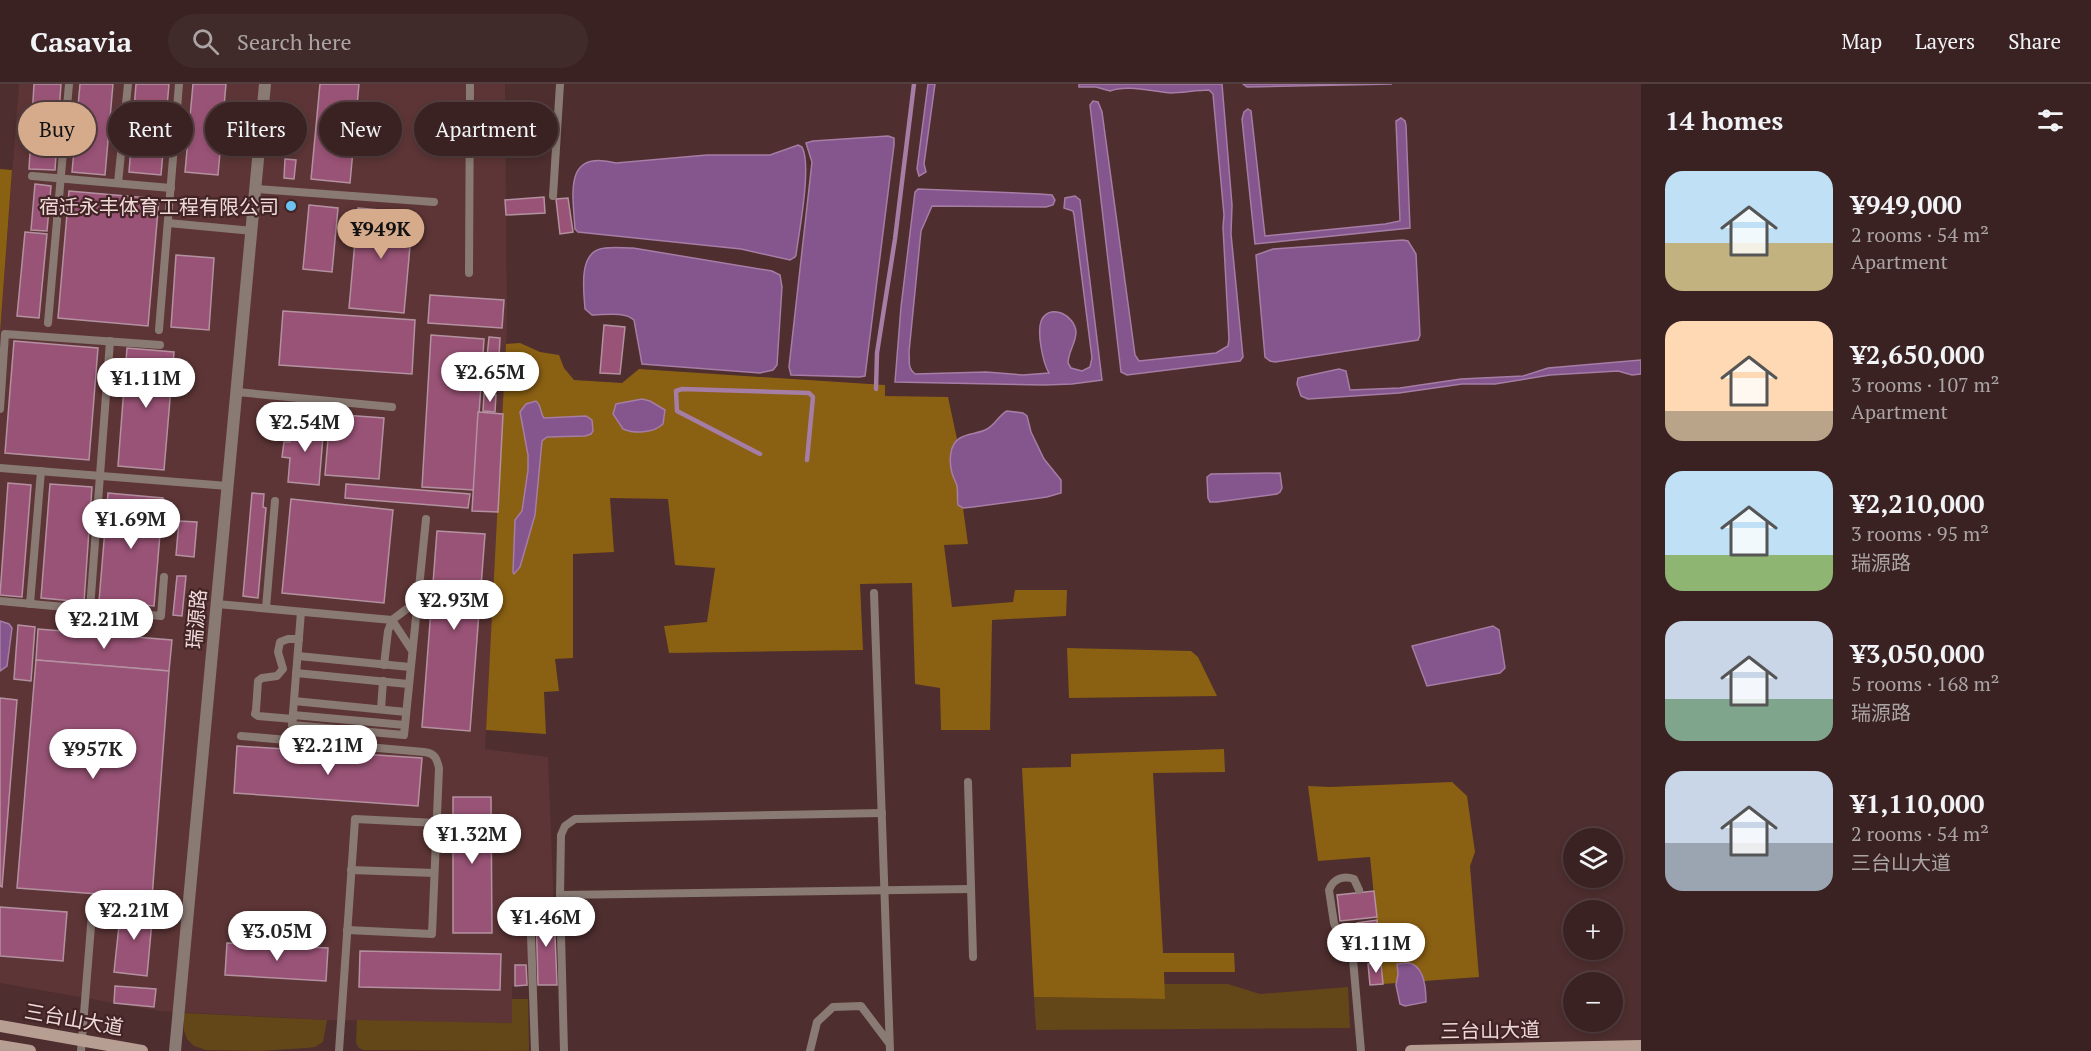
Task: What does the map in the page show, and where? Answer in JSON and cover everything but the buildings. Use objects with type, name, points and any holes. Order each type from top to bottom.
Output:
[{"type":"main road","name":"三台山大道","points":[[0,1026],[81,1046],[142,1051]]},
{"type":"main road","name":"三台山大道","points":[[0,1046],[25,1051]]},
{"type":"main road","name":"三台山大道","points":[[1411,1051],[1641,1046]]},
{"type":"street","name":"瑞源路","points":[[175,1051],[265,84]]},
{"type":"lane","points":[[48,323],[69,84]]},
{"type":"lane","points":[[118,183],[128,84]]},
{"type":"lane","points":[[159,330],[179,84]]},
{"type":"lane","points":[[469,273],[470,84]]},
{"type":"lane","points":[[553,196],[560,84]]},
{"type":"lane","points":[[32,176],[171,188]]},
{"type":"lane","points":[[257,189],[434,202]]},
{"type":"lane","points":[[168,223],[253,231]]},
{"type":"lane","points":[[0,409],[5,334],[160,345]]},
{"type":"lane","points":[[90,609],[110,341]]},
{"type":"lane","points":[[237,392],[392,407]]},
{"type":"lane","points":[[0,468],[228,486]]},
{"type":"lane","points":[[30,604],[41,471]]},
{"type":"lane","points":[[266,608],[275,501]]},
{"type":"lane","points":[[301,612],[292,725],[404,735],[426,519]]},
{"type":"lane","points":[[0,601],[161,615],[164,577]]},
{"type":"lane","points":[[874,593],[890,1047]]},
{"type":"lane","points":[[384,664],[388,631],[392,620],[416,602]]},
{"type":"lane","points":[[217,603],[392,620]]},
{"type":"lane","points":[[392,620],[411,649]]},
{"type":"lane","points":[[299,639],[280,642],[278,652],[283,669],[277,676],[262,678],[258,681],[255,714],[405,725]]},
{"type":"lane","points":[[298,656],[410,667]]},
{"type":"lane","points":[[296,673],[408,684]]},
{"type":"lane","points":[[381,709],[383,681]]},
{"type":"lane","points":[[294,701],[406,712]]},
{"type":"lane","points":[[241,736],[431,753],[437,758],[439,768],[432,934],[347,930]]},
{"type":"lane","points":[[968,782],[973,957]]},
{"type":"lane","points":[[564,1051],[560,895],[561,835],[564,826],[575,819],[882,813]]},
{"type":"lane","points":[[339,1051],[355,819],[437,823]]},
{"type":"lane","points":[[351,870],[435,873]]},
{"type":"lane","points":[[1359,890],[1354,879],[1344,877],[1335,880],[1329,891],[1334,923],[1342,943],[1353,959],[1361,1051]]},
{"type":"lane","points":[[560,895],[971,889]]},
{"type":"lane","points":[[530,907],[535,1051]]},
{"type":"lane","points":[[81,1046],[92,913]]},
{"type":"lane","points":[[810,1051],[818,1022],[833,1007],[861,1006],[890,1047]]},
{"type":"shaded area","points":[[19,84],[505,84],[505,102],[414,102],[414,156],[506,156],[507,329],[485,749],[548,757],[557,985],[512,986],[513,1023],[327,1020],[159,1011],[0,983],[0,333]]},
{"type":"shaded area","points":[[928,84],[935,84],[924,164],[926,172],[919,176],[917,169]]},
{"type":"shaded area","points":[[1079,84],[1222,84],[1232,205],[1231,234],[1243,357],[1240,361],[1127,375],[1121,372],[1090,105],[1093,101],[1098,102],[1102,112],[1135,355],[1139,361],[1216,353],[1228,346],[1224,215],[1213,94],[1209,90],[1171,93],[1124,88],[1110,91],[1096,87],[1079,87]]},
{"type":"shaded area","points":[[1243,84],[1392,84],[1247,87]]},
{"type":"shaded area","points":[[1248,109],[1251,111],[1265,236],[1400,221],[1396,121],[1401,118],[1406,125],[1410,228],[1255,244],[1242,119],[1244,112]]},
{"type":"shaded area","points":[[888,136],[894,138],[894,145],[865,376],[791,375],[789,367],[812,162],[806,143]]},
{"type":"shaded area","points":[[798,145],[802,147],[805,156],[805,183],[796,255],[790,260],[741,249],[578,232],[575,229],[573,189],[579,169],[587,162],[599,160],[616,163],[707,155],[770,155]]},
{"type":"shaded area","points":[[0,169],[12,170],[0,333]]},
{"type":"shaded area","points":[[918,189],[1040,194],[1052,195],[1055,200],[1053,205],[1046,207],[932,206],[921,231],[909,352],[912,372],[915,374],[986,372],[1023,375],[1049,373],[1041,347],[1040,324],[1046,314],[1051,312],[1062,313],[1075,326],[1076,336],[1068,359],[1071,368],[1082,371],[1090,367],[1092,358],[1074,215],[1073,211],[1064,208],[1065,198],[1075,196],[1080,200],[1102,380],[1044,385],[895,382],[901,307],[915,192]]},
{"type":"shaded area","points":[[1408,241],[1416,254],[1420,335],[1418,340],[1275,362],[1265,357],[1256,255],[1273,249]]},
{"type":"shaded area","points":[[608,248],[633,248],[772,271],[780,275],[782,287],[777,365],[773,370],[760,373],[642,364],[634,320],[620,314],[592,315],[585,309],[584,302],[585,266],[593,253]]},
{"type":"shaded area","points":[[520,343],[540,352],[559,355],[564,368],[574,380],[622,383],[639,369],[885,385],[885,396],[948,397],[957,439],[950,456],[957,485],[958,505],[963,508],[968,544],[944,545],[952,607],[1013,602],[1015,590],[1067,590],[1066,616],[992,620],[990,730],[941,730],[940,688],[915,684],[912,583],[860,584],[863,650],[669,653],[664,626],[707,622],[715,568],[675,565],[668,499],[610,498],[614,552],[573,554],[573,658],[555,659],[559,691],[544,692],[546,734],[486,730],[506,344]]},
{"type":"shaded area","points":[[1641,360],[1641,374],[1632,375],[1618,371],[1550,375],[1495,384],[1462,384],[1399,393],[1308,399],[1301,396],[1297,384],[1298,378],[1339,369],[1346,371],[1350,390],[1400,388],[1461,379],[1523,376],[1548,368]]},
{"type":"shaded area","points":[[642,399],[665,410],[663,424],[644,432],[623,429],[613,414],[616,404]]},
{"type":"shaded area","points":[[536,401],[544,418],[586,416],[592,420],[593,431],[585,436],[547,437],[542,441],[535,515],[520,567],[514,574],[515,520],[522,511],[528,470],[528,455],[520,412],[526,404]]},
{"type":"shaded area","points":[[1007,411],[1023,413],[1027,416],[1031,432],[1044,459],[1061,480],[1061,493],[1047,497],[963,508],[958,505],[957,486],[951,469],[950,459],[954,444],[963,436],[987,429]]},
{"type":"shaded area","points":[[1280,473],[1282,488],[1277,494],[1217,502],[1210,502],[1208,498],[1207,477],[1211,474]]},
{"type":"shaded area","points":[[0,621],[9,624],[12,628],[7,666],[0,671]]},
{"type":"shaded area","points":[[1493,626],[1499,630],[1505,668],[1500,673],[1427,686],[1412,646]]},
{"type":"shaded area","points":[[1067,648],[1191,651],[1198,657],[1217,696],[1069,698]]},
{"type":"shaded area","points":[[1224,749],[1225,772],[1153,773],[1163,953],[1234,953],[1235,972],[1164,972],[1165,999],[1034,997],[1022,768],[1071,767],[1071,754]]},
{"type":"shaded area","points":[[1452,782],[1467,796],[1475,852],[1470,866],[1479,977],[1383,984],[1370,857],[1318,861],[1308,786]]},
{"type":"shaded area","points":[[1409,963],[1421,973],[1425,985],[1426,1002],[1405,1006],[1400,1004],[1396,985],[1397,964]]},
{"type":"shaded area","points":[[1164,984],[1228,984],[1260,994],[1348,987],[1350,1028],[1036,1030],[1034,997],[1164,999]]},
{"type":"shaded area","points":[[512,999],[528,999],[529,1051],[364,1050],[356,1043],[357,1020],[512,1023]]},
{"type":"shaded area","points":[[184,1013],[327,1020],[323,1042],[315,1047],[261,1051],[206,1050],[194,1046],[187,1039],[184,1031]]},
{"type":"waterway","points":[[876,389],[877,353],[895,239],[914,84]]},
{"type":"waterway","points":[[760,454],[677,411],[676,391],[682,389],[809,393],[813,397],[807,460]]},
{"type":"place","name":"宿迁永丰体育工程有限公司","points":[[291,206]]}]
